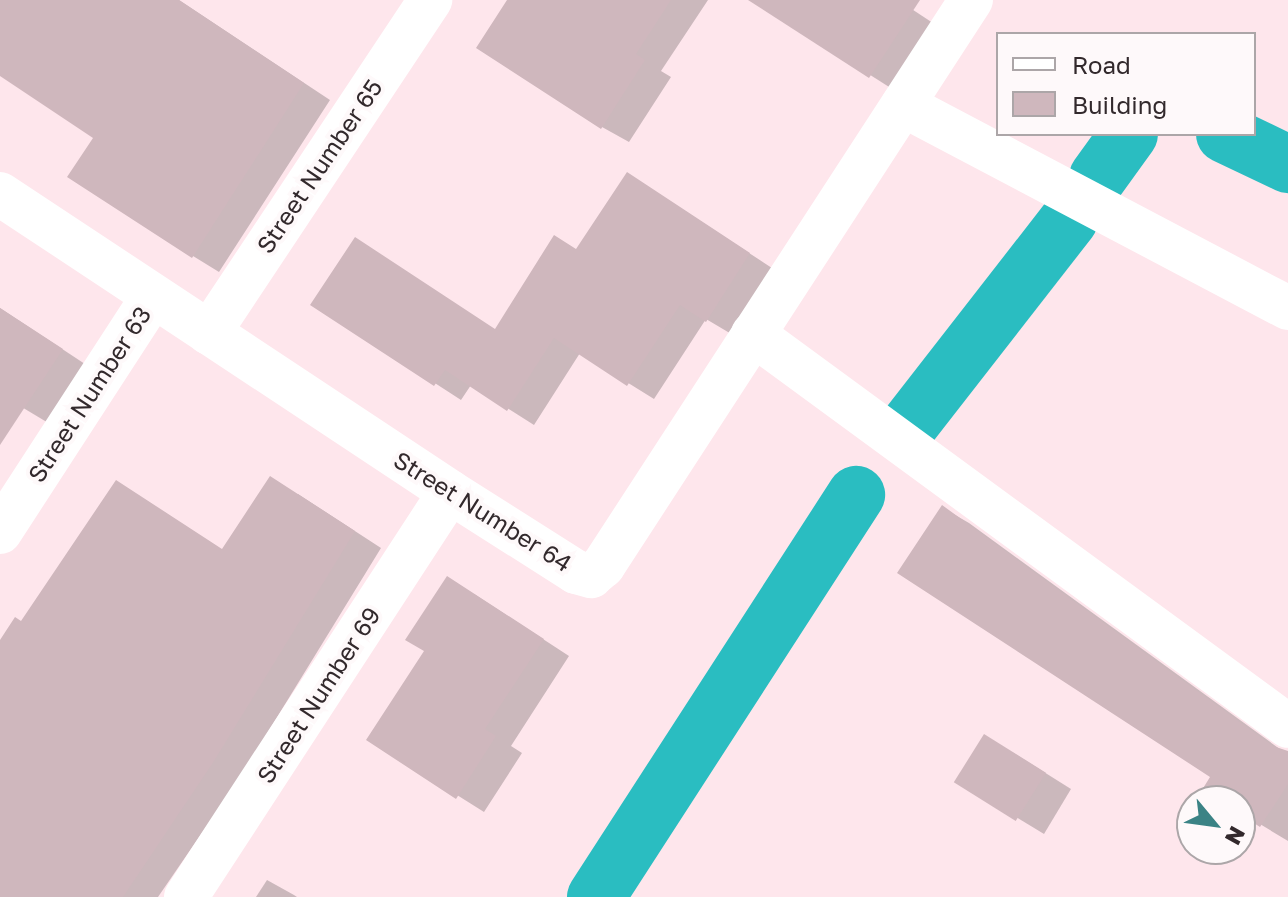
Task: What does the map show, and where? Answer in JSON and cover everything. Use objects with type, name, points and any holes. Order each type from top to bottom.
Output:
[{"type":"street","name":"Street Number 65","points":[[209,333],[430,0]]},
{"type":"street","name":"Street Number 64","points":[[0,194],[450,492],[576,572],[591,576],[603,566],[971,0]]},
{"type":"street","points":[[903,105],[1288,308]]},
{"type":"street","name":"Street Number 63","points":[[0,532],[153,296]]},
{"type":"street","points":[[753,334],[1288,726]]},
{"type":"street","name":"Street Number 69","points":[[186,897],[450,492]]},
{"type":"building","points":[[0,0],[179,0],[304,83],[192,258],[67,177],[93,138],[0,76]]},
{"type":"building","points":[[507,0],[671,0],[636,54],[645,60],[601,129],[476,48]]},
{"type":"building","points":[[748,0],[920,0],[869,78]]},
{"type":"building","points":[[627,172],[750,253],[706,322],[680,305],[627,386],[554,338],[507,411],[445,370],[434,386],[310,305],[355,237],[495,329],[554,235],[576,249]]},
{"type":"building","points":[[0,308],[63,349],[0,445]]},
{"type":"building","points":[[270,476],[355,531],[214,761],[123,897],[0,897],[0,640],[15,617],[21,621],[116,480],[222,549]]},
{"type":"building","points":[[942,505],[1273,746],[1288,751],[1288,784],[1260,827],[1256,824],[1256,785],[1205,785],[1210,777],[897,573]]},
{"type":"building","points":[[447,576],[544,639],[485,729],[496,736],[456,799],[366,740],[424,651],[405,640]]},
{"type":"building","points":[[984,734],[1046,773],[1016,821],[954,782]]},
{"type":"waterway","points":[[1098,177],[1128,136]]},
{"type":"waterway","points":[[1229,136],[1288,164]]},
{"type":"waterway","points":[[910,424],[1069,220]]},
{"type":"waterway","points":[[596,897],[856,495]]}]
